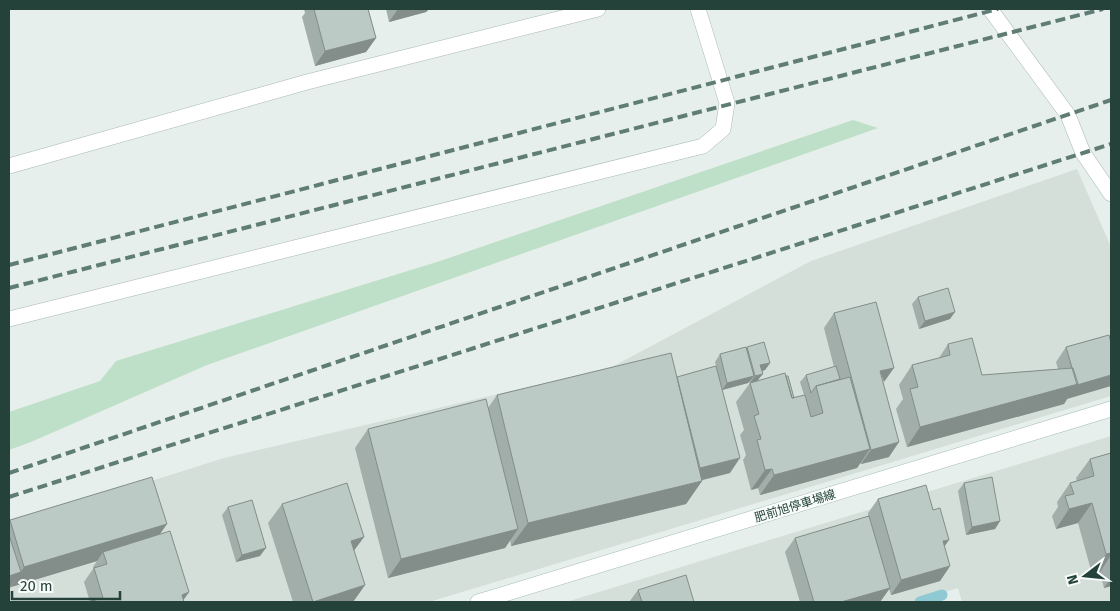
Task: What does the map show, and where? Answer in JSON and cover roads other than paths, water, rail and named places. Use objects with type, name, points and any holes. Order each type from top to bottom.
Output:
[{"type":"street","points":[[9,166],[307,82],[598,9]]},
{"type":"street","points":[[9,319],[703,146],[723,129],[727,103],[698,9]]},
{"type":"street","points":[[990,9],[1068,115],[1083,153],[1111,194]]},
{"type":"street","name":"肥前旭停車場線","points":[[478,602],[1111,409]]},
{"type":"waterway","points":[[920,602],[942,595]]},
{"type":"railway","points":[[9,265],[998,9]]},
{"type":"railway","points":[[9,288],[1103,9]]},
{"type":"railway","points":[[9,473],[1111,100]]},
{"type":"railway","points":[[9,497],[1111,144]]}]
